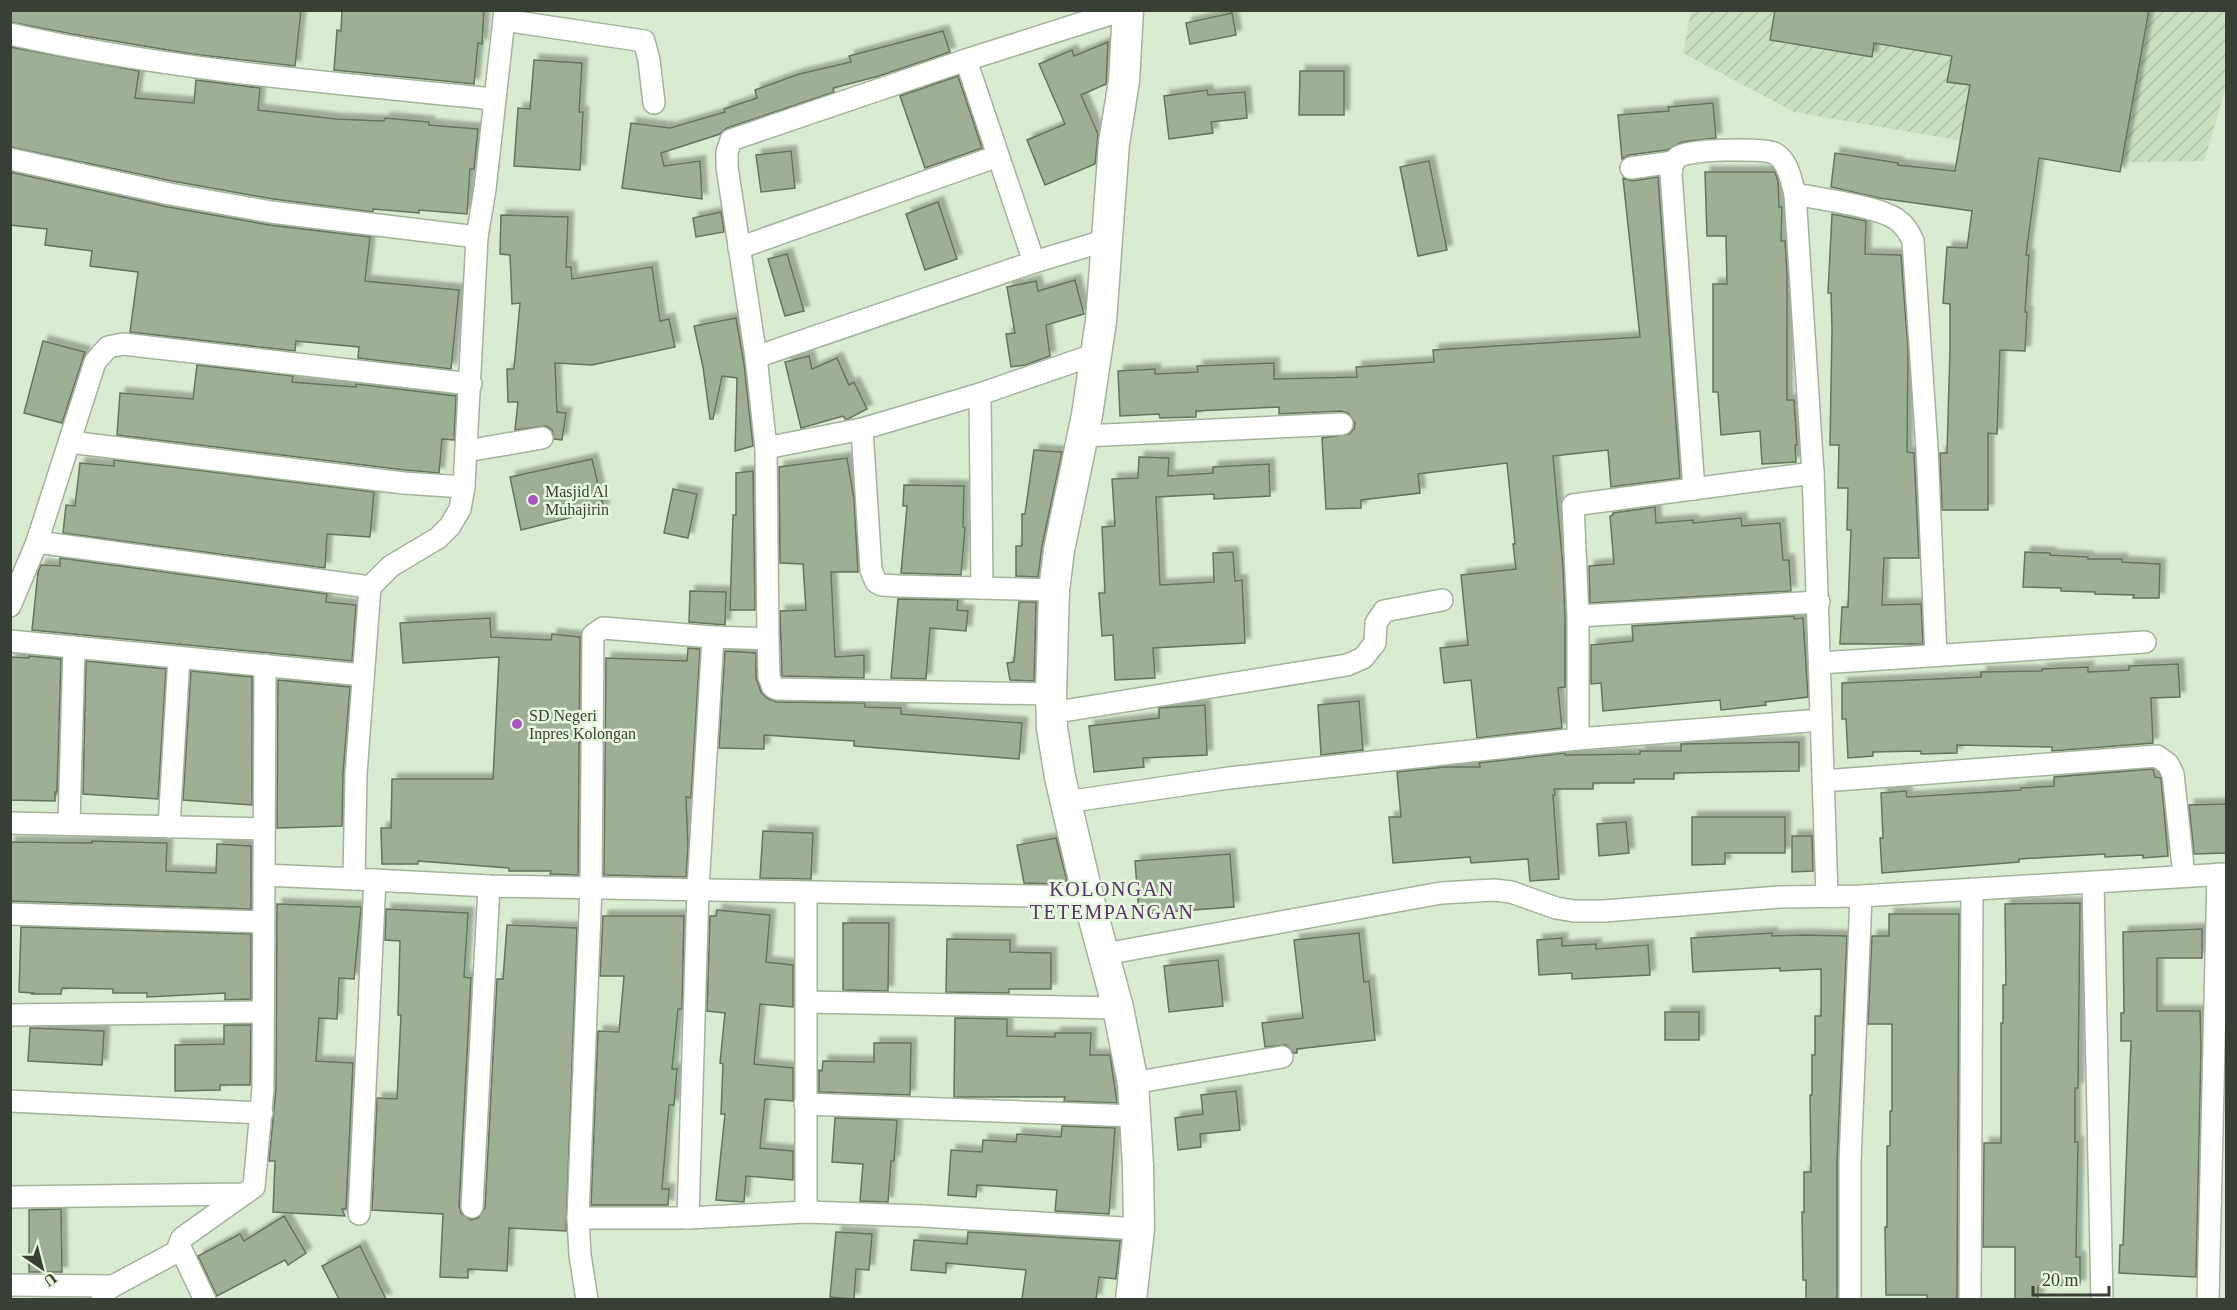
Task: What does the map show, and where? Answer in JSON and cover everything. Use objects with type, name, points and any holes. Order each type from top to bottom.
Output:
[{"type":"street","points":[[1123,10],[966,60],[731,140],[728,146],[727,167],[756,357],[766,448],[769,677],[773,687],[1051,703],[1347,665],[1363,658],[1375,643],[1376,623],[1384,611],[1442,600]]},
{"type":"street","points":[[1128,10],[1124,81],[1114,143],[1096,354],[1084,436],[1059,550],[1054,590],[1051,703],[1052,728],[1066,802],[1118,1008],[1133,1083],[1139,1229],[1131,1299]]},
{"type":"street","points":[[354,879],[356,774],[370,587],[391,566],[438,538],[450,526],[460,509],[464,487],[477,237],[485,189],[505,15],[644,41],[649,60],[654,103]]},
{"type":"street","points":[[10,34],[149,60],[319,82],[494,99]]},
{"type":"street","points":[[966,60],[1034,262]]},
{"type":"street","points":[[1694,489],[1671,174],[1673,162],[1679,156],[1701,151],[1775,153],[1784,163],[1795,194],[1813,473],[1827,896]]},
{"type":"street","points":[[739,248],[998,156]]},
{"type":"street","points":[[10,159],[170,194],[271,212],[477,237]]},
{"type":"street","points":[[1631,168],[1673,162]]},
{"type":"street","points":[[1795,194],[1883,212],[1906,227],[1913,241],[1926,437],[1936,655]]},
{"type":"street","points":[[756,357],[1034,262],[1107,240]]},
{"type":"street","points":[[10,606],[37,543],[94,362],[101,353],[115,344],[471,384]]},
{"type":"street","points":[[766,448],[862,429],[980,394],[1096,354]]},
{"type":"street","points":[[980,394],[982,588]]},
{"type":"street","points":[[1084,436],[1342,424]]},
{"type":"street","points":[[862,429],[872,570],[876,582],[882,585],[1054,590]]},
{"type":"street","points":[[466,451],[542,438]]},
{"type":"street","points":[[70,442],[404,483],[464,487]]},
{"type":"street","points":[[1578,738],[1578,616],[1573,505],[1813,473]]},
{"type":"street","points":[[37,543],[370,587]]},
{"type":"street","points":[[1578,616],[1818,602]]},
{"type":"street","points":[[587,1299],[580,1255],[578,1218],[591,887],[593,635],[603,628],[768,639]]},
{"type":"street","points":[[688,1218],[698,889],[713,637]]},
{"type":"street","points":[[10,641],[363,675]]},
{"type":"street","points":[[1820,663],[2145,642]]},
{"type":"street","points":[[69,824],[74,647]]},
{"type":"street","points":[[169,826],[179,657]]},
{"type":"street","points":[[205,1299],[178,1245],[182,1238],[250,1190],[255,1184],[261,1113],[263,1012],[265,664]]},
{"type":"street","points":[[1066,802],[1229,778],[1578,738],[1821,720]]},
{"type":"street","points":[[1822,782],[2157,756],[2168,764],[2173,774],[2184,876]]},
{"type":"street","points":[[10,823],[264,829]]},
{"type":"street","points":[[1105,954],[1442,893],[1477,890],[1511,892],[1556,908],[1574,911],[1604,911],[1779,897],[1861,896],[2222,874],[2208,1299]]},
{"type":"street","points":[[264,875],[489,886],[1089,897]]},
{"type":"street","points":[[359,1214],[375,880]]},
{"type":"street","points":[[2092,882],[2102,1299]]},
{"type":"street","points":[[472,1207],[489,886]]},
{"type":"street","points":[[1970,1299],[1972,889]]},
{"type":"street","points":[[806,892],[806,1212]]},
{"type":"street","points":[[1850,1299],[1850,1161],[1861,896]]},
{"type":"street","points":[[10,914],[263,922]]},
{"type":"street","points":[[807,1002],[1118,1008]]},
{"type":"street","points":[[10,1015],[263,1012]]},
{"type":"street","points":[[1133,1083],[1282,1057]]},
{"type":"street","points":[[10,1101],[261,1113]]},
{"type":"street","points":[[805,1104],[1136,1116]]},
{"type":"street","points":[[10,1197],[244,1194]]},
{"type":"street","points":[[578,1218],[688,1218],[806,1212],[922,1215],[1139,1229]]},
{"type":"street","points":[[95,1299],[113,1286],[180,1250]]},
{"type":"street","points":[[10,1285],[113,1286]]},
{"type":"shaded area","points":[[1691,11],[2226,11],[2226,87],[2204,161],[2091,163],[1794,112],[1683,53]]},
{"type":"building","points":[[10,10],[301,10],[295,66],[192,54],[10,22]]},
{"type":"building","points":[[342,10],[484,10],[482,44],[478,43],[474,84],[334,70],[337,30],[341,31]]},
{"type":"building","points":[[1775,10],[2149,10],[2120,172],[2039,158],[2026,255],[2029,255],[2025,351],[2000,350],[1997,434],[1988,433],[1988,510],[1942,510],[1940,453],[1947,453],[1950,349],[1950,304],[1943,303],[1947,247],[1967,248],[1972,211],[1879,198],[1831,187],[1835,153],[1898,163],[1898,165],[1955,171],[1970,85],[1947,82],[1952,56],[1874,43],[1872,57],[1770,40]]},
{"type":"building","points":[[1232,13],[1236,35],[1190,44],[1186,23]]},
{"type":"building","points":[[943,31],[950,52],[879,76],[833,88],[834,92],[661,153],[664,166],[700,161],[702,199],[622,188],[631,123],[670,128],[725,112],[724,109],[757,98],[755,90],[799,74],[851,62],[849,56]]},
{"type":"building","points":[[1108,42],[1106,84],[1081,95],[1098,134],[1095,164],[1045,185],[1027,140],[1065,124],[1039,64],[1072,50],[1074,56]]},
{"type":"building","points":[[10,47],[139,71],[135,98],[194,103],[196,80],[260,88],[258,110],[336,119],[384,121],[385,118],[478,129],[474,169],[470,169],[467,214],[373,209],[373,212],[273,199],[172,181],[10,147]]},
{"type":"building","points":[[534,60],[582,63],[579,112],[583,112],[580,170],[514,166],[518,108],[530,109]]},
{"type":"building","points":[[1300,71],[1344,71],[1344,115],[1299,115]]},
{"type":"building","points":[[958,76],[982,148],[925,168],[900,96]]},
{"type":"building","points":[[1207,90],[1208,95],[1245,92],[1247,118],[1211,122],[1213,133],[1169,139],[1164,96]]},
{"type":"building","points":[[1713,103],[1716,138],[1682,142],[1667,150],[1629,155],[1622,159],[1618,115],[1669,111],[1668,107]]},
{"type":"building","points":[[791,151],[795,188],[761,192],[756,155]]},
{"type":"building","points":[[1429,161],[1447,250],[1418,256],[1400,167]]},
{"type":"building","points":[[10,172],[168,207],[269,225],[370,237],[365,281],[459,290],[451,369],[358,358],[359,347],[296,341],[295,351],[130,332],[138,272],[90,266],[92,251],[45,245],[47,229],[10,225]]},
{"type":"building","points":[[1705,172],[1775,172],[1778,181],[1779,207],[1782,207],[1781,241],[1785,241],[1787,274],[1787,400],[1794,400],[1796,462],[1762,464],[1760,431],[1721,435],[1718,392],[1713,392],[1713,284],[1727,284],[1726,236],[1707,236]]},
{"type":"building","points":[[1658,177],[1680,478],[1611,487],[1608,450],[1553,456],[1565,616],[1565,687],[1558,688],[1562,728],[1477,738],[1471,680],[1444,683],[1440,648],[1468,645],[1461,575],[1516,569],[1507,463],[1418,474],[1420,493],[1361,500],[1361,508],[1326,509],[1322,438],[1349,434],[1354,429],[1355,423],[1348,413],[1341,411],[1279,414],[1279,407],[1196,411],[1196,417],[1160,418],[1159,414],[1120,416],[1118,371],[1155,369],[1155,374],[1198,372],[1197,366],[1274,363],[1274,379],[1357,377],[1356,367],[1434,362],[1433,350],[1640,337],[1623,178],[1632,181]]},
{"type":"building","points":[[938,202],[957,259],[925,270],[906,214]]},
{"type":"building","points":[[721,212],[724,232],[696,237],[693,218]]},
{"type":"building","points":[[1832,214],[1866,221],[1865,254],[1901,255],[1908,350],[1907,452],[1914,453],[1919,558],[1884,558],[1882,605],[1921,604],[1923,644],[1840,644],[1842,607],[1848,607],[1851,530],[1847,530],[1848,488],[1838,488],[1839,445],[1830,445],[1832,329],[1831,293],[1828,293]]},
{"type":"building","points":[[501,215],[568,217],[566,267],[571,267],[572,279],[652,267],[660,321],[669,319],[675,347],[592,365],[555,363],[557,412],[566,413],[562,440],[554,439],[552,430],[546,426],[515,430],[518,402],[508,402],[507,369],[514,369],[520,303],[512,304],[510,255],[500,254]]},
{"type":"building","points":[[787,254],[804,311],[785,316],[768,259]]},
{"type":"building","points":[[1075,280],[1084,314],[1046,325],[1050,356],[1025,365],[1011,367],[1006,334],[1015,333],[1007,287],[1036,281],[1038,291]]},
{"type":"building","points":[[736,318],[744,364],[753,446],[735,451],[737,378],[722,376],[713,419],[710,419],[703,367],[694,326]]},
{"type":"building","points":[[43,341],[85,352],[62,423],[24,413]]},
{"type":"building","points":[[809,356],[812,369],[837,358],[849,385],[854,382],[867,409],[848,419],[843,416],[801,428],[785,362]]},
{"type":"building","points":[[197,365],[293,376],[292,382],[356,387],[356,384],[456,396],[454,440],[442,439],[439,473],[117,435],[120,393],[193,399]]},
{"type":"building","points":[[1034,450],[1062,452],[1042,546],[1038,577],[1016,576],[1016,546],[1022,546],[1022,514],[1025,514]]},
{"type":"building","points":[[1139,457],[1169,458],[1168,476],[1213,473],[1213,467],[1269,464],[1270,496],[1214,499],[1214,494],[1156,497],[1160,585],[1214,582],[1213,553],[1233,552],[1235,581],[1242,580],[1245,643],[1153,648],[1155,678],[1115,680],[1113,635],[1102,636],[1099,593],[1105,593],[1102,527],[1115,526],[1112,479],[1138,478]]},
{"type":"building","points":[[847,458],[854,499],[858,572],[831,572],[835,657],[864,655],[864,678],[782,676],[780,611],[806,610],[803,564],[780,563],[779,467]]},
{"type":"building","points":[[592,459],[604,509],[521,530],[510,477]]},
{"type":"building","points":[[114,460],[374,492],[370,537],[327,534],[325,568],[63,533],[66,505],[75,506],[80,463],[114,466]]},
{"type":"building","points":[[753,471],[755,610],[730,610],[733,515],[736,515],[736,473]]},
{"type":"building","points":[[904,485],[964,486],[963,527],[965,528],[961,575],[901,573],[907,506],[903,506]]},
{"type":"building","points":[[673,489],[697,494],[688,538],[664,533]]},
{"type":"building","points":[[1655,507],[1656,523],[1693,520],[1693,523],[1741,518],[1742,526],[1780,523],[1783,560],[1789,560],[1791,591],[1590,603],[1589,566],[1614,564],[1610,516],[1613,513]]},
{"type":"building","points":[[2025,552],[2160,564],[2159,598],[2133,598],[2134,595],[2095,594],[2095,592],[2061,591],[2061,588],[2023,587]]},
{"type":"building","points":[[60,558],[327,594],[326,602],[356,605],[352,661],[32,630],[38,572],[41,565],[60,566]]},
{"type":"building","points":[[690,591],[726,592],[725,625],[689,622]]},
{"type":"building","points":[[898,599],[958,600],[957,610],[968,611],[966,631],[930,628],[926,679],[891,678]]},
{"type":"building","points":[[1019,602],[1036,602],[1034,681],[1010,680],[1007,663],[1014,662]]},
{"type":"building","points":[[1794,616],[1794,619],[1803,618],[1808,697],[1721,710],[1720,700],[1603,711],[1601,683],[1591,684],[1591,645],[1633,641],[1632,626]]},
{"type":"building","points":[[490,618],[491,637],[551,640],[552,634],[580,637],[578,875],[550,874],[551,871],[509,871],[509,868],[418,861],[418,864],[382,864],[381,828],[391,828],[392,779],[493,779],[499,657],[403,663],[400,623]]},
{"type":"building","points":[[688,648],[700,649],[691,798],[686,797],[688,847],[686,877],[604,875],[606,658],[687,661]]},
{"type":"building","points":[[725,651],[756,653],[756,678],[761,692],[776,702],[865,703],[865,707],[901,708],[901,714],[1022,723],[1019,759],[854,746],[854,741],[764,735],[764,749],[719,748]]},
{"type":"building","points":[[29,656],[61,659],[55,801],[10,800],[10,657],[29,658]]},
{"type":"building","points":[[86,661],[166,669],[158,799],[83,794]]},
{"type":"building","points":[[2178,664],[2180,697],[2151,698],[2153,743],[2052,751],[2052,747],[1957,745],[1957,753],[1873,752],[1873,756],[1848,758],[1846,719],[1842,719],[1842,683],[1981,677],[1981,672],[2042,671],[2042,669],[2088,667],[2088,672],[2129,670],[2129,666]]},
{"type":"building","points":[[191,671],[252,677],[252,805],[183,800]]},
{"type":"building","points":[[278,680],[350,687],[343,773],[342,826],[277,828]]},
{"type":"building","points":[[1359,701],[1363,750],[1321,755],[1318,705]]},
{"type":"building","points":[[1205,705],[1207,755],[1143,758],[1144,767],[1094,772],[1089,726],[1159,718],[1159,708]]},
{"type":"building","points":[[1799,742],[1799,771],[1674,773],[1674,779],[1634,779],[1634,783],[1593,783],[1593,789],[1554,789],[1559,879],[1530,881],[1528,859],[1471,863],[1470,857],[1393,863],[1389,817],[1401,817],[1397,772],[1444,767],[1480,767],[1479,763],[1565,753],[1565,755],[1640,754],[1640,751],[1681,751],[1681,744]]},
{"type":"building","points":[[2153,769],[2155,777],[2161,778],[2168,856],[2105,857],[2105,854],[2019,859],[2019,862],[1882,873],[1881,793],[1906,791],[1907,797],[2021,790],[2021,788],[2054,786],[2054,777]]},
{"type":"building","points":[[2226,804],[2226,853],[2194,854],[2189,805]]},
{"type":"building","points":[[1692,817],[1785,817],[1785,853],[1725,853],[1725,864],[1692,865]]},
{"type":"building","points":[[1626,822],[1629,853],[1599,856],[1597,824]]},
{"type":"building","points":[[763,831],[813,833],[811,879],[760,878]]},
{"type":"building","points":[[1792,836],[1812,836],[1813,871],[1792,872]]},
{"type":"building","points":[[1056,838],[1067,881],[1053,884],[1024,883],[1017,845]]},
{"type":"building","points":[[92,841],[167,843],[166,871],[216,873],[217,844],[251,846],[251,909],[10,901],[10,842],[92,843]]},
{"type":"building","points":[[1230,854],[1234,907],[1139,914],[1135,861]]},
{"type":"building","points":[[2080,903],[2078,1088],[2075,1088],[2075,1142],[2078,1142],[2076,1257],[2080,1257],[2080,1285],[2038,1286],[2038,1299],[2015,1299],[2015,1247],[1983,1247],[1984,1143],[2001,1143],[2001,1023],[2003,1023],[2003,985],[2006,985],[2005,904]]},
{"type":"building","points":[[277,904],[361,907],[354,979],[339,978],[337,1019],[319,1018],[316,1061],[353,1063],[346,1209],[342,1209],[345,1216],[273,1212],[275,1161],[269,1161],[276,1088]]},
{"type":"building","points":[[386,909],[468,913],[464,977],[471,978],[459,1206],[461,1213],[471,1220],[478,1218],[485,1208],[497,979],[503,979],[507,925],[577,928],[566,1231],[509,1228],[507,1271],[468,1269],[468,1278],[440,1277],[443,1214],[372,1210],[377,1098],[397,1099],[401,1015],[398,1015],[400,941],[385,940]]},
{"type":"building","points":[[717,910],[770,915],[766,962],[793,965],[793,1007],[760,1004],[754,1064],[793,1068],[793,1101],[765,1099],[760,1148],[793,1151],[793,1180],[746,1176],[744,1202],[716,1200],[725,1114],[721,1114],[723,1064],[720,1063],[725,1013],[707,1011],[710,916],[716,916]]},
{"type":"building","points":[[1889,914],[1959,914],[1957,1299],[1927,1299],[1927,1295],[1886,1295],[1885,1227],[1887,1227],[1887,1146],[1890,1146],[1890,1111],[1892,1111],[1892,1024],[1868,1024],[1872,936],[1889,936]]},
{"type":"building","points":[[603,916],[684,916],[682,1009],[678,1009],[672,1069],[677,1069],[674,1105],[669,1105],[662,1189],[669,1189],[668,1205],[591,1205],[598,1031],[619,1032],[624,976],[600,976]]},
{"type":"building","points":[[843,923],[889,923],[888,991],[843,990]]},
{"type":"building","points":[[21,927],[251,934],[251,999],[225,1000],[225,993],[147,997],[147,993],[113,993],[113,989],[62,988],[61,994],[19,992]]},
{"type":"building","points":[[2202,929],[2202,958],[2157,958],[2157,1011],[2200,1011],[2196,1277],[2119,1273],[2120,1245],[2123,1245],[2131,1041],[2121,1041],[2121,1013],[2124,1013],[2123,932]]},
{"type":"building","points":[[1359,933],[1364,982],[1369,981],[1375,1040],[1297,1049],[1297,1053],[1286,1045],[1265,1047],[1262,1023],[1303,1018],[1294,940]]},
{"type":"building","points":[[1772,933],[1772,936],[1847,936],[1837,1161],[1837,1299],[1806,1299],[1806,1280],[1803,1280],[1804,1172],[1811,1172],[1810,1095],[1812,1095],[1812,1055],[1815,1055],[1815,1016],[1821,1016],[1821,969],[1780,971],[1780,968],[1693,972],[1691,938]]},
{"type":"building","points":[[1562,938],[1562,946],[1596,944],[1596,949],[1648,945],[1650,975],[1572,979],[1572,973],[1539,975],[1537,940]]},
{"type":"building","points":[[947,939],[1010,940],[1010,952],[1051,953],[1051,989],[1009,989],[1009,993],[946,992]]},
{"type":"building","points":[[1218,960],[1223,1006],[1169,1012],[1164,966]]},
{"type":"building","points":[[1665,1012],[1699,1012],[1699,1040],[1665,1040]]},
{"type":"building","points":[[955,1018],[1007,1019],[1007,1036],[1055,1037],[1055,1033],[1091,1033],[1090,1055],[1110,1055],[1117,1103],[1064,1101],[1065,1097],[954,1097]]},
{"type":"building","points":[[224,1025],[251,1025],[250,1085],[220,1085],[220,1090],[175,1091],[175,1045],[224,1044]]},
{"type":"building","points":[[30,1028],[104,1031],[102,1065],[28,1061]]},
{"type":"building","points":[[874,1043],[911,1043],[910,1095],[819,1092],[819,1070],[822,1071],[823,1061],[874,1062]]},
{"type":"building","points":[[1236,1091],[1240,1130],[1200,1134],[1201,1147],[1178,1150],[1175,1118],[1203,1114],[1201,1095]]},
{"type":"building","points":[[835,1118],[897,1120],[888,1202],[860,1201],[863,1164],[832,1162]]},
{"type":"building","points":[[1062,1126],[1115,1128],[1109,1214],[1055,1211],[1057,1190],[977,1185],[976,1197],[948,1195],[951,1150],[982,1152],[983,1140],[1016,1142],[1017,1134],[1061,1137]]},
{"type":"building","points":[[61,1209],[62,1272],[29,1272],[29,1210]]},
{"type":"building","points":[[284,1216],[306,1253],[288,1265],[285,1260],[217,1296],[198,1256],[240,1234],[244,1241]]},
{"type":"building","points":[[836,1232],[872,1234],[869,1270],[856,1269],[854,1299],[830,1297]]},
{"type":"building","points":[[968,1232],[1120,1241],[1116,1279],[1099,1277],[1096,1299],[1022,1299],[1026,1270],[946,1263],[946,1273],[911,1270],[914,1240],[967,1244]]},
{"type":"building","points":[[360,1246],[386,1299],[339,1299],[322,1266]]},
{"type":"place","name":"Masjid Al Muhajirin","points":[[533,500]]},
{"type":"place","name":"SD Negeri Inpres Kolongan","points":[[517,724]]},
{"type":"district","name":"KOLONGAN TETEMPANGAN","points":[[1112,900]]}]
